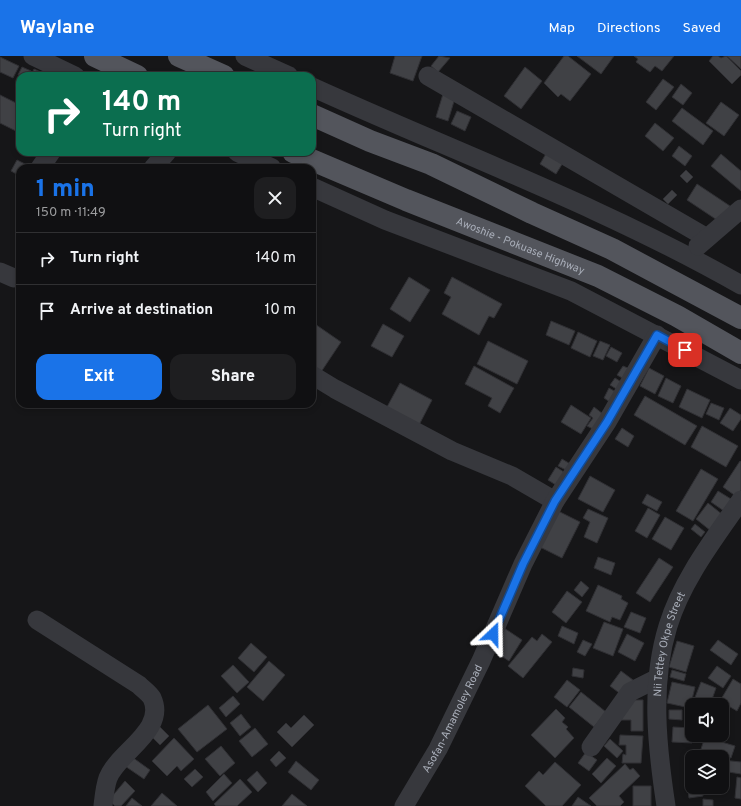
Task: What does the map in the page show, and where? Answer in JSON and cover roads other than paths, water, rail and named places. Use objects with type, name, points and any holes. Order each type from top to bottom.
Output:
[{"type":"main road","points":[[95,56],[129,72]]},
{"type":"main road","points":[[179,56],[215,72]]},
{"type":"main road","points":[[316,117],[370,141],[430,164],[532,213],[612,249],[741,318]]},
{"type":"main road","name":"Awoshie - Pokuase Highway","points":[[302,156],[406,200],[598,276],[677,316],[741,353]]},
{"type":"street","points":[[33,56],[67,72]]},
{"type":"street","points":[[245,56],[279,72]]},
{"type":"street","points":[[428,76],[707,238]]},
{"type":"street","points":[[316,89],[390,123],[511,173],[687,254],[741,285]]},
{"type":"street","points":[[156,164],[164,156]]},
{"type":"street","points":[[246,156],[263,164]]},
{"type":"street","points":[[316,188],[384,220],[571,291],[741,380]]},
{"type":"street","points":[[687,254],[741,209]]},
{"type":"street","points":[[0,272],[16,278]]},
{"type":"street","name":"Asofan-Amamoley Road","points":[[404,806],[438,749],[481,661],[523,564],[555,501],[607,422],[657,335]]},
{"type":"street","points":[[316,378],[334,389],[452,451],[512,476],[555,501]]},
{"type":"street","name":"Nii Tettey Okpe Street","points":[[666,806],[658,750],[658,678],[668,626],[683,590],[741,500]]},
{"type":"street","points":[[37,620],[139,685],[151,697],[155,710],[151,727],[125,754],[108,778],[103,806]]},
{"type":"street","points":[[591,747],[630,692],[658,678]]}]
